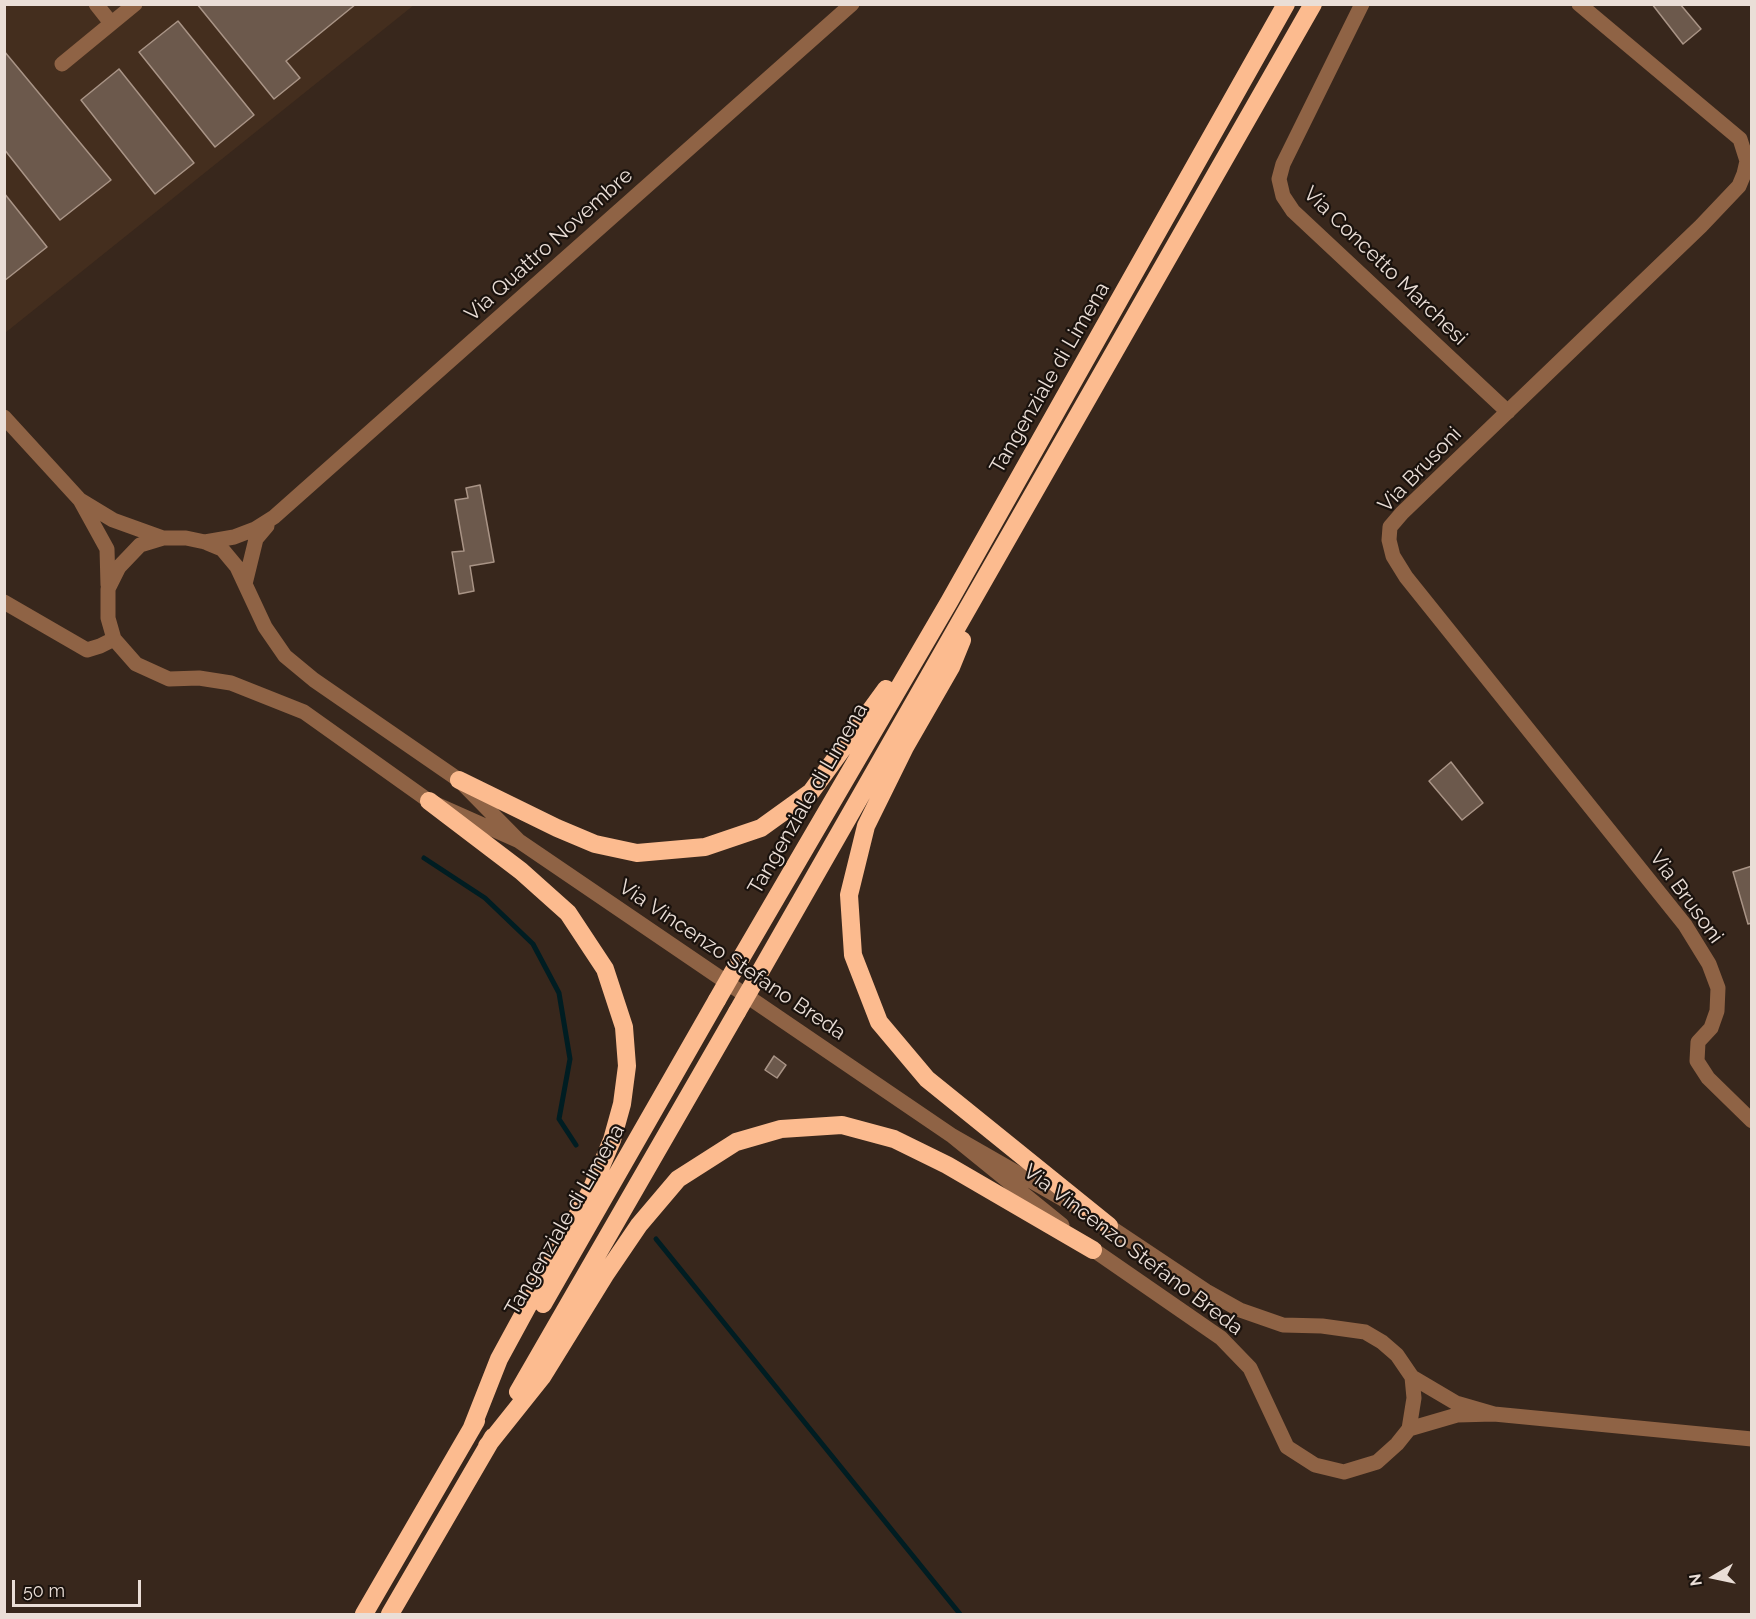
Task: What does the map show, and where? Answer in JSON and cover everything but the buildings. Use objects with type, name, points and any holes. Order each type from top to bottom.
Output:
[{"type":"highway","name":"Tangenziale di Limena","points":[[364,1614],[737,965],[949,602],[1286,4]]},
{"type":"highway","name":"Tangenziale di Limena","points":[[390,1614],[989,574],[1313,4]]},
{"type":"highway","points":[[989,574],[951,667],[905,747],[866,826],[849,895],[853,956],[879,1022],[927,1079],[1109,1226]]},
{"type":"highway","points":[[459,780],[595,844],[637,853],[705,847],[760,828],[811,792],[949,602]]},
{"type":"highway","points":[[429,801],[521,871],[568,913],[605,969],[624,1027],[627,1066],[622,1104],[612,1140],[592,1188],[499,1359],[471,1430]]},
{"type":"highway","points":[[487,1446],[542,1377],[639,1225],[678,1179],[736,1142],[782,1129],[842,1125],[894,1139],[946,1165],[1093,1250]]},
{"type":"street","points":[[96,4],[111,23]]},
{"type":"street","points":[[62,64],[135,4]]},
{"type":"street","name":"Via Quattro Novembre","points":[[245,584],[256,539],[274,517],[852,4]]},
{"type":"street","name":"Via Concetto Marchesi","points":[[1362,4],[1283,164],[1279,179],[1283,196],[1293,210],[1508,412]]},
{"type":"street","name":"Via Brusoni","points":[[1579,4],[1740,140],[1747,161],[1744,174],[1739,186],[1701,226],[1410,505],[1390,527],[1389,540],[1393,556],[1406,577],[1685,925],[1709,964],[1718,988],[1717,1011],[1711,1028],[1698,1042],[1697,1061],[1708,1078],[1752,1120]]},
{"type":"street","name":"Via Vincenzo Stefano Breda","points":[[4,417],[80,500],[106,549],[108,618],[114,639],[136,663],[146,670],[169,679],[199,678],[231,683],[304,712],[429,801],[519,841],[951,1135],[1109,1226],[1206,1291],[1240,1310],[1283,1325],[1323,1326],[1365,1332],[1382,1342],[1397,1355],[1412,1377],[1456,1403],[1494,1414]]},
{"type":"street","name":"Via Vincenzo Stefano Breda","points":[[80,500],[113,520],[163,538]]},
{"type":"street","name":"Via Quattro Novembre","points":[[206,542],[245,533],[274,517]]},
{"type":"street","name":"Via Vincenzo Stefano Breda","points":[[108,589],[119,567],[140,545],[163,538],[186,538],[206,542],[222,549],[237,567],[265,627],[285,656],[314,680],[459,780],[519,841]]},
{"type":"street","points":[[4,602],[87,650],[114,639]]},
{"type":"street","name":"Via Vincenzo Stefano Breda","points":[[951,1135],[1093,1250],[1221,1338],[1250,1368],[1287,1448],[1315,1465],[1344,1472],[1377,1462],[1397,1444],[1409,1429],[1457,1415],[1494,1414],[1752,1439]]},
{"type":"street","points":[[1409,1429],[1414,1398],[1412,1377]]},
{"type":"shaded area","points":[[5,5],[414,5],[5,333]]},
{"type":"waterway","points":[[424,858],[485,898],[533,944],[559,993],[570,1059],[559,1119],[576,1145]]},
{"type":"waterway","points":[[656,1239],[960,1614]]}]
